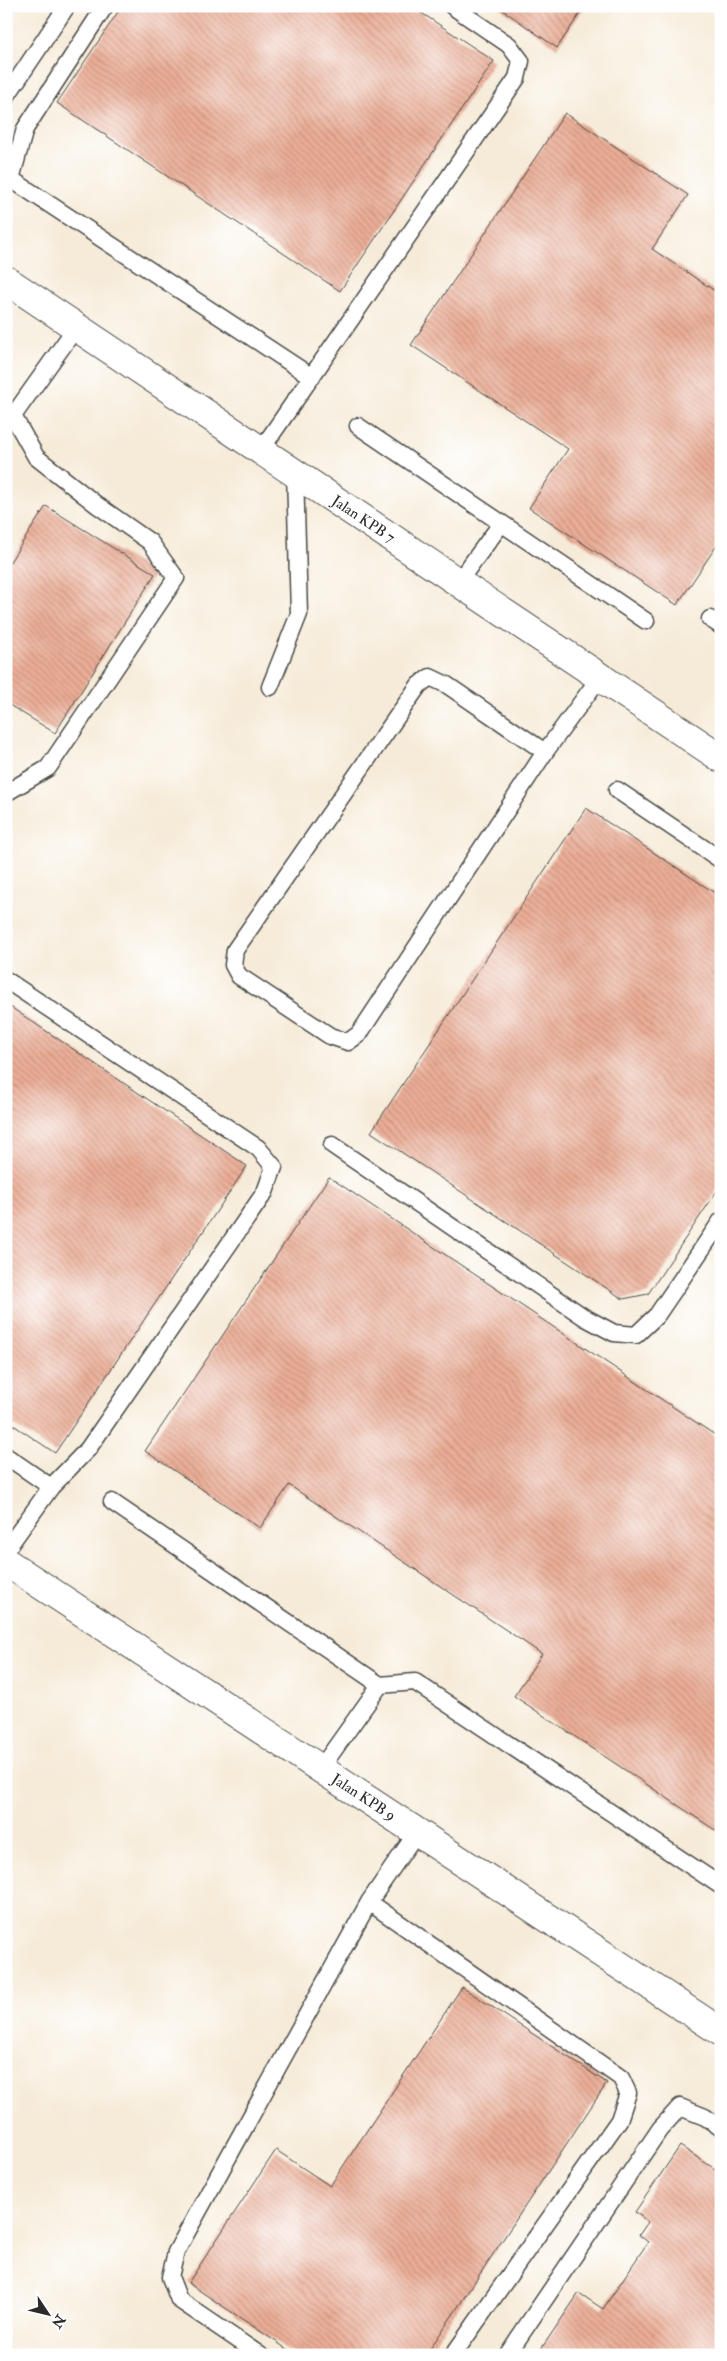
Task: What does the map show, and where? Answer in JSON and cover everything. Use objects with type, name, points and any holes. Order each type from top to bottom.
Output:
[{"type":"street","name":"Jalan KPB 7","points":[[6,280],[721,758]]},
{"type":"street","name":"Jalan KPB 9","points":[[6,1562],[721,2032]]},
{"type":"lane","points":[[6,97],[67,6]]},
{"type":"lane","points":[[105,6],[25,129],[9,183],[312,377]]},
{"type":"lane","points":[[261,450],[517,78],[521,61],[509,44],[452,6]]},
{"type":"lane","points":[[6,793],[48,768],[176,578],[150,542],[97,505],[36,457],[10,420],[77,326]]},
{"type":"lane","points":[[358,426],[646,620]]},
{"type":"lane","points":[[270,687],[299,614],[295,472]]},
{"type":"lane","points":[[458,582],[501,524]]},
{"type":"lane","points":[[545,752],[447,685],[430,677],[419,685],[235,950],[233,965],[239,976],[330,1036],[348,1042],[359,1034],[545,752],[600,677]]},
{"type":"lane","points":[[617,790],[721,860]]},
{"type":"lane","points":[[6,980],[258,1148],[274,1167],[265,1192],[88,1449],[51,1487],[6,1550]]},
{"type":"lane","points":[[332,1145],[584,1317],[614,1333],[636,1335],[656,1315],[721,1221]]},
{"type":"lane","points":[[6,1456],[51,1487]]},
{"type":"lane","points":[[112,1502],[380,1685],[415,1682],[721,1886]]},
{"type":"lane","points":[[321,1768],[380,1685]]},
{"type":"lane","points":[[260,2355],[179,2300],[170,2277],[174,2260],[181,2243],[369,1902],[417,1832]]},
{"type":"lane","points":[[369,1902],[620,2078],[628,2093],[620,2120],[453,2355]]},
{"type":"lane","points":[[507,2355],[660,2129],[680,2107],[705,2117],[721,2128]]},
{"type":"building","points":[[6,6],[15,6],[6,19]]},
{"type":"building","points":[[122,6],[411,6],[494,61],[340,291],[57,103]]},
{"type":"building","points":[[497,6],[585,6],[557,48]]},
{"type":"building","points":[[565,113],[688,195],[652,249],[721,295],[721,539],[677,605],[529,508],[568,449],[411,345]]},
{"type":"building","points":[[46,506],[155,574],[55,733],[6,703],[6,568]]},
{"type":"building","points":[[586,808],[721,897],[721,1185],[648,1294],[623,1299],[371,1132]]},
{"type":"building","points":[[6,1004],[247,1166],[55,1453],[6,1420]]},
{"type":"building","points":[[329,1177],[721,1439],[721,1834],[514,1696],[542,1654],[289,1485],[260,1528],[145,1451]]},
{"type":"building","points":[[462,1987],[607,2083],[426,2355],[296,2355],[188,2283],[276,2150],[330,2186]]},
{"type":"building","points":[[680,2146],[721,2173],[721,2355],[537,2355],[579,2293],[603,2309],[648,2242],[639,2235],[648,2222],[635,2212]]}]
